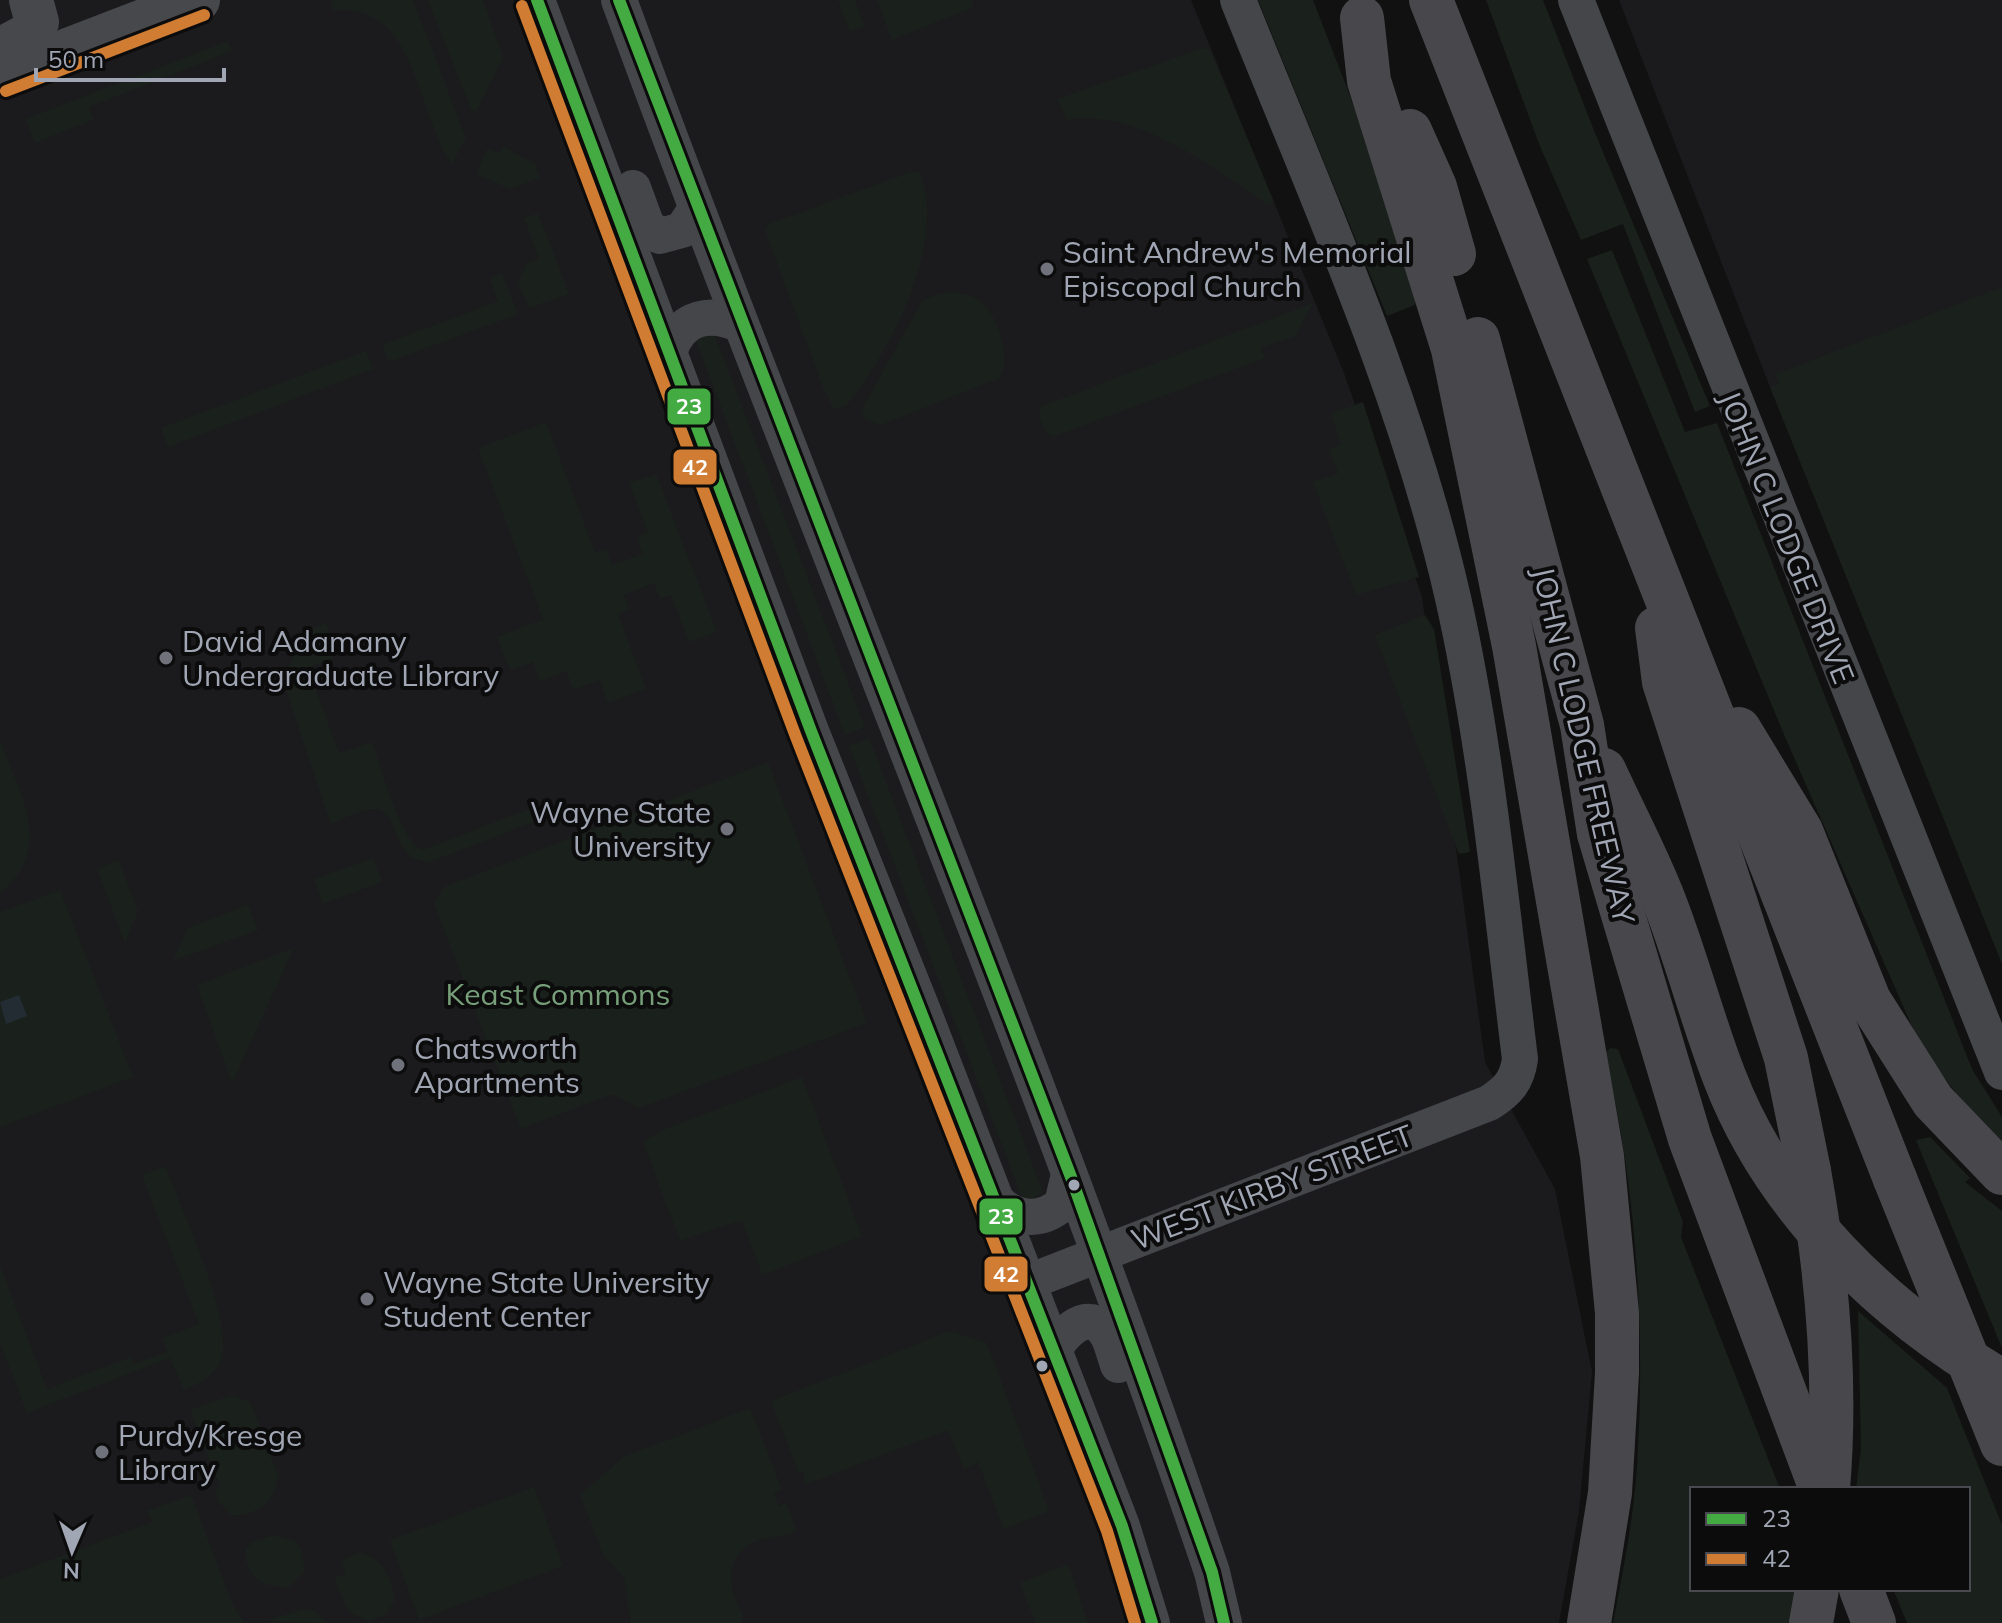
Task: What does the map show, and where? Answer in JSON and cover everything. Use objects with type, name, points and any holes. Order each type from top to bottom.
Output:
[{"type":"highway","points":[[1431,0],[1672,621],[2002,1444]]},
{"type":"highway","points":[[1457,0],[1476,47],[1487,141]]},
{"type":"highway","points":[[1358,9],[1369,81],[1453,349],[1514,646],[1602,1156],[1617,1313],[1617,1373],[1610,1493],[1589,1623]]},
{"type":"highway","name":"JOHN C LODGE FREEWAY","points":[[1358,9],[1435,187],[1518,477],[1582,725],[1599,834],[1690,1139],[1820,1487]]},
{"type":"highway","points":[[1645,545],[1664,682],[1786,1058],[1809,1171],[1824,1256],[1833,1379],[1828,1487]]},
{"type":"highway","points":[[1672,621],[1801,831],[1869,1000],[1933,1101],[2002,1173]]},
{"type":"highway","points":[[1582,725],[1665,902],[1724,1078],[1772,1166],[1859,1276],[1934,1339],[2002,1381]]},
{"type":"highway","points":[[1811,1623],[1817,1591]]},
{"type":"highway","points":[[1862,1591],[1874,1623]]},
{"type":"main road","points":[[0,50],[30,34],[37,22],[31,0]]},
{"type":"main road","points":[[0,76],[119,13],[198,0]]},
{"type":"street","points":[[537,0],[811,731],[1122,1526],[1152,1623]]},
{"type":"street","points":[[619,0],[696,209],[1099,1254],[1212,1572],[1224,1623]]},
{"type":"street","name":"WEST KIRBY STREET","points":[[1026,1283],[1489,1103],[1513,1084],[1520,1059],[1476,711],[1453,597],[1423,484],[1363,318],[1238,0]]},
{"type":"street","name":"JOHN C LODGE DRIVE","points":[[1576,0],[2002,1072]]},
{"type":"street","points":[[573,98],[613,136],[652,232],[668,236],[682,230],[696,209]]},
{"type":"street","points":[[670,350],[675,333],[698,318],[715,316],[741,325]]},
{"type":"street","points":[[992,1195],[1002,1209],[1012,1214],[1043,1216],[1062,1204],[1069,1174]]},
{"type":"street","points":[[1053,1353],[1066,1331],[1079,1323],[1094,1323],[1102,1328],[1148,1442],[1174,1466]]},
{"type":"shaded area","name":"Wayne State University","points":[[0,0],[1191,0],[1344,373],[1422,597],[1485,1062],[1555,1189],[1592,1372],[1579,1511],[1559,1623],[0,1623]]},
{"type":"shaded area","points":[[1619,0],[2002,0],[2002,961],[1770,387]]},
{"type":"shaded area","points":[[19,995],[27,1016],[6,1024],[0,1002]]},
{"type":"green space","points":[[413,0],[466,138],[452,164],[441,145],[412,67],[399,43],[383,24],[362,13],[334,11],[330,2]]},
{"type":"green space","points":[[428,0],[483,0],[503,57],[476,112],[471,109]]},
{"type":"green space","points":[[838,0],[855,0],[865,27],[850,32]]},
{"type":"green space","points":[[877,0],[971,0],[974,7],[892,40]]},
{"type":"green space","points":[[1258,0],[1313,0],[1362,127],[1415,293],[1415,305],[1387,316]]},
{"type":"green space","points":[[1486,0],[1543,0],[1595,133],[1710,406],[1695,412],[1623,224],[1581,240],[1539,144]]},
{"type":"green space","points":[[228,41],[232,51],[89,107],[93,120],[35,143],[25,119]]},
{"type":"green space","points":[[1203,48],[1210,50],[1274,202],[1269,205],[1199,159],[1146,132],[1119,122],[1093,118],[1067,120],[1057,99]]},
{"type":"green space","points":[[503,146],[535,164],[540,178],[510,189],[476,174],[487,149],[499,153]]},
{"type":"green space","points":[[913,171],[920,173],[926,201],[926,232],[910,296],[880,358],[845,407],[834,409],[824,390],[765,230],[769,224]]},
{"type":"green space","points":[[538,213],[569,294],[529,308],[518,283],[527,263],[539,259],[524,218]]},
{"type":"green space","points":[[1612,250],[1685,432],[1717,423],[1972,1069],[2002,1117],[2002,1145],[1954,1091],[1914,1031],[1785,737],[1587,259]]},
{"type":"green space","points":[[502,273],[518,314],[389,362],[382,345],[498,301],[490,278]]},
{"type":"green space","points":[[2002,287],[2002,964],[1770,387],[1779,384],[1776,374]]},
{"type":"green space","points":[[953,292],[975,298],[994,318],[1004,350],[1000,378],[881,425],[865,420],[862,409],[922,301],[937,294]]},
{"type":"green space","points":[[1313,303],[1295,336],[1261,348],[1265,358],[1055,436],[1042,425],[1040,407]]},
{"type":"green space","points":[[713,331],[865,727],[845,735],[695,338]]},
{"type":"green space","points":[[366,351],[373,369],[168,447],[161,428]]},
{"type":"green space","points":[[1363,402],[1419,577],[1356,595],[1313,482],[1338,473],[1329,449],[1341,444],[1331,413]]},
{"type":"green space","points":[[546,422],[595,552],[606,549],[612,565],[643,554],[637,537],[648,532],[629,483],[656,474],[717,632],[689,642],[671,595],[660,599],[654,583],[624,595],[629,609],[618,614],[646,689],[608,703],[600,680],[573,690],[566,671],[540,681],[533,662],[510,670],[497,637],[543,619],[478,448]]},
{"type":"green space","points":[[1425,615],[1434,629],[1470,852],[1459,854],[1375,635]]},
{"type":"green space","points":[[326,623],[337,649],[332,658],[308,668],[339,753],[372,742],[399,818],[414,844],[422,850],[529,809],[534,822],[429,862],[407,853],[382,811],[368,810],[331,824],[284,683],[300,633]]},
{"type":"green space","points":[[869,738],[1043,1192],[1031,1201],[1023,1200],[849,746]]},
{"type":"green space","points":[[0,740],[24,801],[30,839],[26,858],[17,876],[0,894]]},
{"type":"green space","name":"Keast Commons","points":[[768,762],[867,1023],[639,1108],[612,1094],[521,1129],[434,904],[444,887]]},
{"type":"green space","points":[[373,858],[382,882],[323,904],[314,879]]},
{"type":"green space","points":[[119,860],[138,912],[125,943],[97,869]]},
{"type":"green space","points":[[60,890],[133,1077],[0,1127],[0,912]]},
{"type":"green space","points":[[248,905],[258,930],[173,961],[188,928]]},
{"type":"green space","points":[[294,948],[232,1083],[197,985]]},
{"type":"green space","points":[[1610,1048],[1618,1049],[1683,1222],[1681,1237],[1779,1487],[1690,1487],[1690,1591],[1795,1591],[1790,1623],[1613,1623],[1635,1492],[1640,1349],[1630,1200],[1605,1054]]},
{"type":"green space","points":[[802,1077],[862,1236],[762,1275],[742,1220],[680,1241],[643,1142],[662,1130]]},
{"type":"green space","points":[[1930,1137],[1970,1178],[1965,1182],[2002,1211],[2002,1348],[1916,1140]]},
{"type":"green space","points":[[165,1166],[204,1264],[220,1318],[223,1342],[218,1366],[206,1379],[184,1390],[170,1358],[27,1413],[0,1343],[0,1266],[47,1389],[131,1357],[134,1364],[167,1352],[163,1338],[199,1324],[142,1175]]},
{"type":"green space","points":[[1858,1311],[1947,1388],[2002,1525],[2002,1623],[1907,1623],[1894,1591],[1970,1591],[1970,1487],[1856,1487],[1861,1448]]},
{"type":"green space","points":[[950,1331],[987,1343],[1049,1511],[1004,1529],[978,1462],[964,1469],[948,1430],[804,1485],[804,1472],[799,1474],[771,1401]]},
{"type":"green space","points":[[232,1395],[250,1402],[278,1475],[274,1493],[264,1506],[240,1515],[231,1515],[219,1502],[215,1489],[220,1486],[190,1410]]},
{"type":"green space","points":[[750,1408],[782,1490],[774,1493],[779,1506],[786,1503],[797,1531],[754,1542],[737,1557],[731,1575],[734,1595],[743,1615],[741,1623],[631,1623],[624,1578],[604,1556],[580,1495],[623,1457]]},
{"type":"green space","points":[[534,1487],[563,1566],[419,1620],[390,1540]]},
{"type":"green space","points":[[191,1495],[232,1603],[244,1623],[0,1623],[0,1579],[152,1522],[147,1511]]},
{"type":"green space","points":[[274,1535],[295,1541],[301,1548],[305,1571],[289,1587],[263,1583],[248,1567],[246,1549],[252,1542]]},
{"type":"green space","points":[[360,1552],[374,1559],[385,1570],[395,1600],[385,1615],[368,1621],[348,1611],[334,1577],[345,1574],[342,1560]]},
{"type":"green space","points":[[1068,1564],[1088,1623],[1036,1623],[1020,1583]]},
{"type":"green space","points":[[303,1609],[315,1611],[326,1623],[266,1621]]},
{"type":"transit line","name":"23","points":[[537,0],[811,731],[1122,1526],[1152,1623]]},
{"type":"transit line","name":"23","points":[[619,0],[1071,1177],[1212,1572],[1224,1623]]},
{"type":"transit line","name":"42","points":[[522,6],[796,737],[1107,1531],[1135,1623]]},
{"type":"transit line","name":"42","points":[[6,91],[204,15]]},
{"type":"place","name":"Saint Andrew's Memorial Episcopal Church","points":[[1047,269]]},
{"type":"place","name":"David Adamany Undergraduate Library","points":[[166,658]]},
{"type":"place","name":"Wayne State University","points":[[727,829]]},
{"type":"place","name":"Chatsworth Apartments","points":[[398,1065]]},
{"type":"place","name":"Wayne State University Student Center","points":[[367,1299]]},
{"type":"place","name":"Purdy/Kresge Library","points":[[102,1452]]}]
